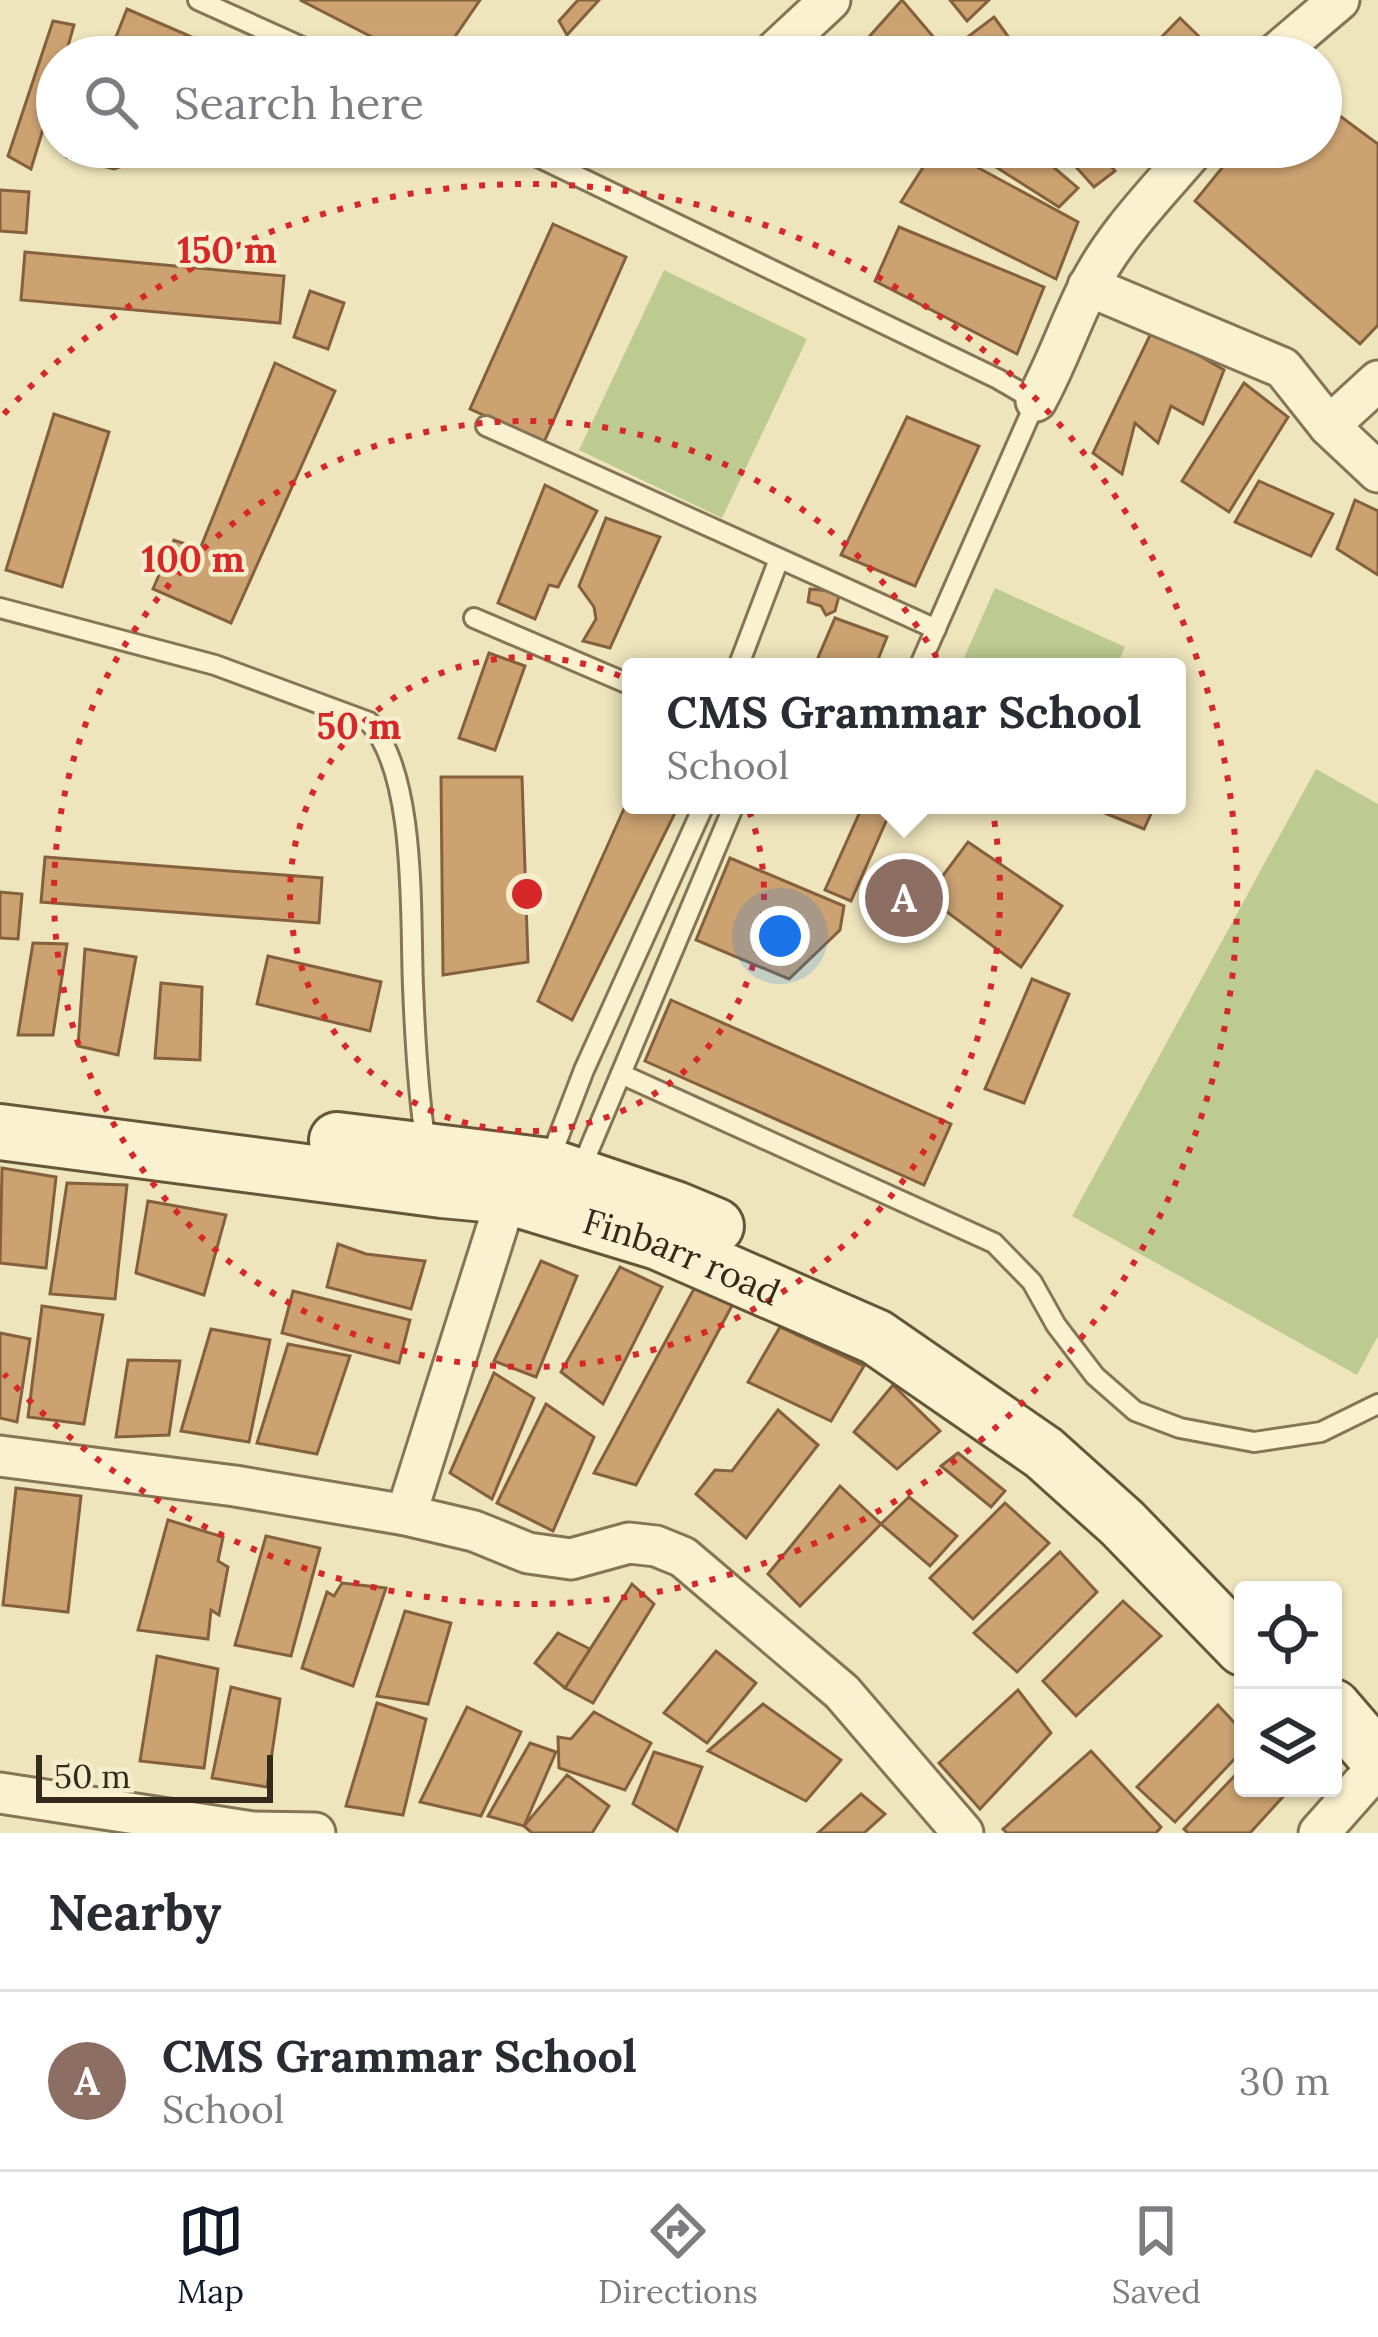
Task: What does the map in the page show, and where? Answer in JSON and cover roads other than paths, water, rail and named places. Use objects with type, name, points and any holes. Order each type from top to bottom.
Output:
[{"type":"main road","name":"Finbarr road","points":[[0,1095],[427,1150],[675,1209],[896,1307],[986,1368],[1147,1502],[1234,1595]]},
{"type":"main road","name":"Finbarr road","points":[[0,1132],[442,1190],[545,1180],[658,1243],[876,1337],[1044,1453],[1122,1523],[1234,1639]]},
{"type":"main road","points":[[1342,1726],[1363,1771]]},
{"type":"street","points":[[791,36],[830,0]]},
{"type":"street","points":[[1297,36],[1339,0]]},
{"type":"street","points":[[1036,401],[1058,362],[1088,286],[1128,226],[1178,168]]},
{"type":"street","points":[[1088,286],[1283,368],[1329,426],[1378,472]]},
{"type":"street","points":[[1329,426],[1378,381]]},
{"type":"street","points":[[406,1515],[545,1180]]},
{"type":"street","points":[[0,1456],[254,1489],[406,1515],[474,1531],[528,1553],[571,1558],[629,1544],[656,1546],[683,1557],[842,1692],[963,1833]]},
{"type":"street","points":[[1319,1833],[1363,1771]]},
{"type":"street","points":[[0,1793],[253,1832],[315,1833]]},
{"type":"lane","points":[[198,0],[278,36]]},
{"type":"lane","points":[[561,168],[1036,401],[923,658]]},
{"type":"lane","points":[[486,426],[936,629]]},
{"type":"lane","points":[[741,658],[779,559]]},
{"type":"lane","points":[[0,608],[215,664],[369,722],[381,735],[394,767],[406,834],[415,1036],[427,1150]]},
{"type":"lane","points":[[474,618],[622,682]]},
{"type":"lane","points":[[545,1180],[584,1070],[700,814]]},
{"type":"lane","points":[[545,1180],[588,1152],[730,814]]},
{"type":"lane","points":[[584,1070],[619,1079],[994,1243],[1032,1282],[1056,1325],[1095,1376],[1135,1411],[1180,1428],[1254,1442],[1322,1432],[1378,1405]]},
{"type":"place","name":"CMS Grammar School","points":[[904,898]]}]
